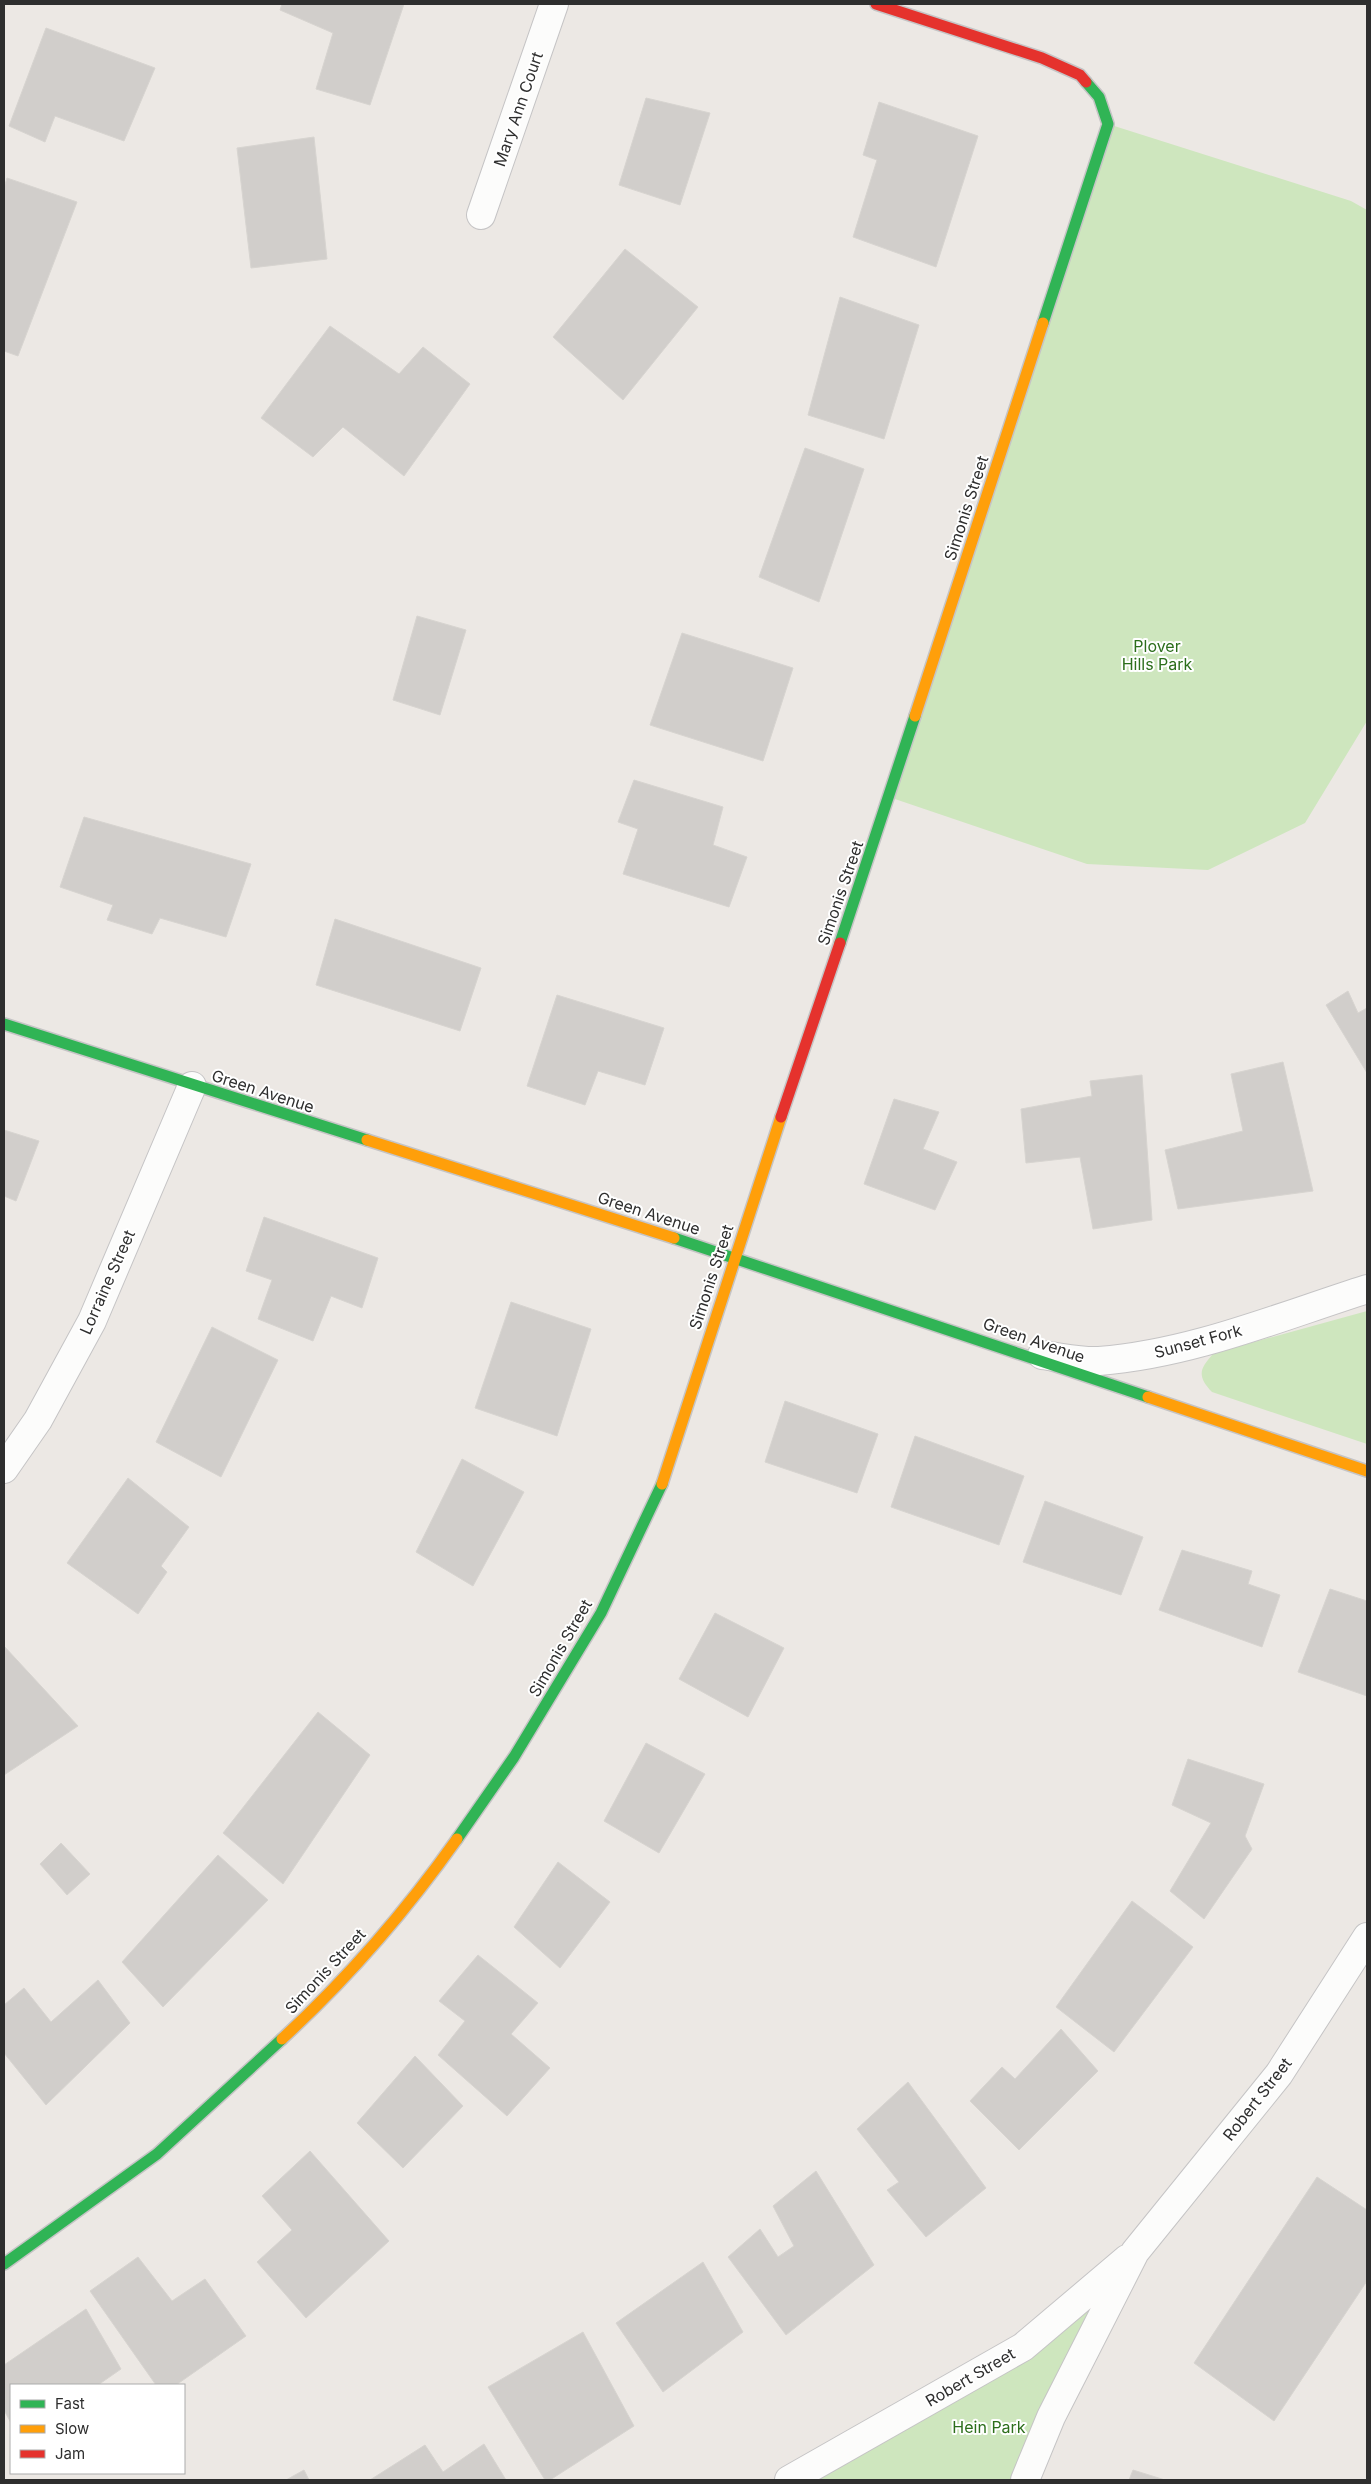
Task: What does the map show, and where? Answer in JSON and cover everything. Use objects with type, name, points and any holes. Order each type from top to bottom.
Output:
[{"type":"street","name":"Mary Ann Court","points":[[481,214],[554,4]]},
{"type":"street","name":"Simonis Street","points":[[4,2264],[157,2154],[320,2004],[426,1882],[514,1757],[601,1613],[662,1483],[734,1257],[890,797],[1108,124],[1100,97],[1080,75],[1042,58],[876,4]]},
{"type":"street","name":"Green Avenue","points":[[4,1024],[192,1086],[734,1257],[1367,1471]]},
{"type":"street","name":"Lorraine Street","points":[[4,1469],[38,1420],[92,1321],[192,1086]]},
{"type":"street","name":"Sunset Fork","points":[[1023,1354],[1096,1361],[1140,1356],[1196,1345],[1367,1289]]},
{"type":"street","name":"Robert Street","points":[[789,2480],[1023,2347],[1135,2252],[1279,2074],[1367,1937]]},
{"type":"street","name":"Robert Street","points":[[1025,2480],[1051,2418],[1135,2252]]},
{"type":"green space","name":"Plover Hills Park","points":[[1108,124],[1351,201],[1367,210],[1367,721],[1305,823],[1208,870],[1087,864],[889,797]]},
{"type":"green space","points":[[1367,1311],[1367,1444],[1212,1392],[1202,1377],[1205,1364],[1214,1353]]},
{"type":"green space","name":"Hein Park","points":[[1135,2252],[1025,2480],[789,2480],[1023,2347]]},
{"type":"building","points":[[282,4],[404,4],[370,105],[316,89],[333,33],[280,10]]},
{"type":"building","points":[[46,28],[155,68],[124,141],[55,116],[45,142],[9,126]]},
{"type":"building","points":[[646,98],[710,113],[680,205],[619,185]]},
{"type":"building","points":[[879,102],[978,136],[936,267],[853,237],[877,160],[863,155]]},
{"type":"building","points":[[314,137],[327,259],[251,268],[237,148]]},
{"type":"building","points":[[7,178],[77,202],[18,356],[4,351],[4,188]]},
{"type":"building","points":[[625,249],[698,307],[623,400],[553,337]]},
{"type":"building","points":[[840,297],[919,325],[884,439],[808,415]]},
{"type":"building","points":[[330,326],[399,374],[423,347],[470,384],[404,476],[343,427],[313,457],[261,418]]},
{"type":"building","points":[[805,448],[864,469],[819,602],[759,577]]},
{"type":"building","points":[[417,616],[466,630],[440,715],[393,700]]},
{"type":"building","points":[[682,633],[793,668],[763,761],[650,725]]},
{"type":"building","points":[[634,780],[723,807],[713,845],[747,857],[729,907],[623,874],[638,829],[618,822]]},
{"type":"building","points":[[84,817],[251,864],[226,937],[160,918],[152,934],[107,920],[113,905],[60,887]]},
{"type":"building","points":[[335,919],[481,968],[460,1031],[316,985]]},
{"type":"building","points":[[1348,991],[1358,1013],[1367,1008],[1367,1073],[1326,1005]]},
{"type":"building","points":[[557,995],[664,1028],[645,1085],[598,1071],[585,1105],[527,1086]]},
{"type":"building","points":[[1283,1062],[1313,1191],[1178,1209],[1165,1150],[1243,1131],[1231,1074]]},
{"type":"building","points":[[1142,1075],[1152,1220],[1093,1229],[1080,1157],[1026,1163],[1021,1109],[1092,1096],[1090,1081]]},
{"type":"building","points":[[894,1099],[939,1112],[923,1149],[957,1162],[935,1210],[864,1184]]},
{"type":"building","points":[[4,1130],[39,1141],[16,1201],[4,1196]]},
{"type":"building","points":[[264,1217],[378,1258],[362,1308],[331,1296],[313,1341],[258,1319],[272,1280],[246,1271]]},
{"type":"building","points":[[511,1302],[591,1329],[557,1436],[475,1408]]},
{"type":"building","points":[[212,1327],[278,1360],[221,1477],[156,1442]]},
{"type":"building","points":[[785,1401],[878,1434],[857,1493],[765,1462]]},
{"type":"building","points":[[915,1436],[1024,1476],[999,1545],[891,1507]]},
{"type":"building","points":[[462,1459],[524,1492],[473,1586],[416,1552]]},
{"type":"building","points":[[128,1478],[189,1527],[161,1566],[167,1572],[138,1614],[67,1563]]},
{"type":"building","points":[[1045,1501],[1143,1537],[1121,1595],[1023,1562]]},
{"type":"building","points":[[1182,1550],[1252,1571],[1248,1584],[1280,1595],[1262,1647],[1159,1610]]},
{"type":"building","points":[[1330,1589],[1367,1601],[1367,1696],[1298,1672]]},
{"type":"building","points":[[715,1613],[784,1648],[748,1717],[679,1679]]},
{"type":"building","points":[[4,1646],[78,1726],[4,1775]]},
{"type":"building","points":[[318,1712],[370,1755],[283,1884],[223,1833]]},
{"type":"building","points":[[646,1743],[705,1774],[659,1853],[604,1821]]},
{"type":"building","points":[[1188,1759],[1264,1784],[1245,1836],[1252,1849],[1204,1919],[1170,1891],[1211,1823],[1172,1805]]},
{"type":"building","points":[[61,1843],[90,1874],[67,1895],[40,1864]]},
{"type":"building","points":[[218,1855],[268,1900],[163,2007],[122,1962]]},
{"type":"building","points":[[558,1862],[610,1902],[560,1968],[514,1927]]},
{"type":"building","points":[[1132,1901],[1193,1947],[1114,2052],[1056,2007]]},
{"type":"building","points":[[478,1955],[538,2003],[511,2034],[550,2068],[507,2116],[438,2055],[465,2021],[439,2001]]},
{"type":"building","points":[[98,1980],[130,2023],[46,2105],[4,2053],[4,2005],[24,1988],[51,2022]]},
{"type":"building","points":[[1061,2029],[1098,2071],[1019,2150],[970,2101],[1002,2067],[1015,2079]]},
{"type":"building","points":[[415,2056],[463,2106],[403,2168],[357,2123]]},
{"type":"building","points":[[908,2082],[986,2188],[926,2237],[887,2190],[899,2182],[857,2129]]},
{"type":"building","points":[[310,2151],[389,2241],[306,2318],[257,2262],[292,2230],[262,2196]]},
{"type":"building","points":[[816,2171],[874,2265],[786,2335],[728,2257],[760,2229],[778,2257],[794,2246],[773,2206]]},
{"type":"building","points":[[1317,2177],[1367,2210],[1367,2281],[1274,2421],[1194,2363]]},
{"type":"building","points":[[138,2257],[172,2301],[205,2279],[246,2336],[177,2384],[155,2384],[90,2291]]},
{"type":"building","points":[[703,2262],[743,2332],[663,2392],[616,2323]]},
{"type":"building","points":[[86,2309],[121,2369],[99,2384],[10,2384],[10,2421],[4,2410],[4,2365]]},
{"type":"building","points":[[583,2332],[634,2426],[550,2480],[545,2480],[488,2387]]},
{"type":"building","points":[[484,2444],[506,2480],[370,2480],[425,2445],[443,2472]]},
{"type":"building","points":[[304,2470],[309,2480],[286,2480]]},
{"type":"building","points":[[1133,2470],[1165,2480],[1129,2480]]},
{"type":"traffic: fast","points":[[1043,323],[1108,124],[1099,97],[1086,82]]},
{"type":"traffic: fast","points":[[840,943],[915,716]]},
{"type":"traffic: fast","points":[[4,1024],[367,1140]]},
{"type":"traffic: fast","points":[[674,1238],[1148,1397]]},
{"type":"traffic: fast","points":[[457,1839],[514,1757],[601,1613],[662,1484]]},
{"type":"traffic: fast","points":[[4,2264],[157,2154],[282,2039]]},
{"type":"traffic: slow","points":[[915,716],[1043,323]]},
{"type":"traffic: slow","points":[[662,1484],[781,1117]]},
{"type":"traffic: slow","points":[[367,1140],[674,1238]]},
{"type":"traffic: slow","points":[[1148,1397],[1367,1471]]},
{"type":"traffic: slow","points":[[282,2039],[330,1993],[375,1944],[438,1866],[457,1839]]},
{"type":"traffic: jam","points":[[876,4],[1042,58],[1080,75],[1086,82]]},
{"type":"traffic: jam","points":[[781,1117],[840,943]]}]
